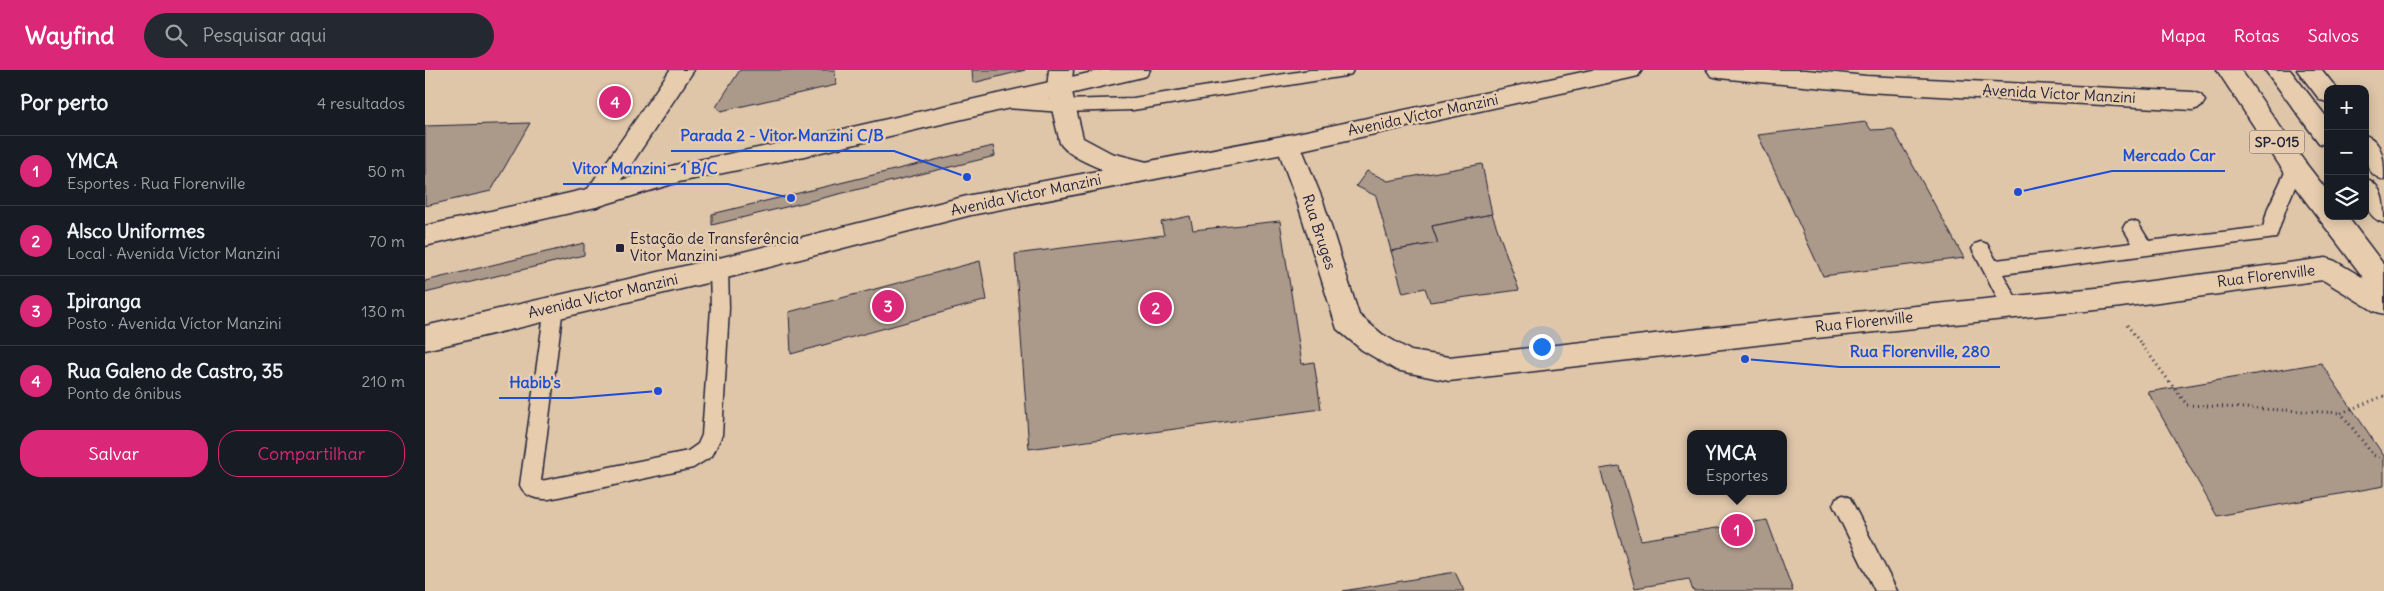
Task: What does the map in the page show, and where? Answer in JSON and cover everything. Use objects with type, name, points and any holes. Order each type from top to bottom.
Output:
[{"type":"main road","points":[[596,197],[682,70]]},
{"type":"main road","points":[[425,236],[596,197],[679,173],[787,152],[1138,70]]},
{"type":"main road","name":"Avenida Víctor Manzini","points":[[425,338],[719,269],[971,205],[1142,170],[1288,144],[1630,70]]},
{"type":"main road","name":"Avenida Víctor Manzini","points":[[1719,70],[1866,84],[2193,101]]},
{"type":"main road","name":"Avenida Víctor Manzini","points":[[1842,70],[1866,84]]},
{"type":"main road","name":"SP-015","points":[[2229,70],[2295,168],[2324,206]]},
{"type":"main road","points":[[2277,70],[2324,133]]},
{"type":"main road","points":[[2309,70],[2324,89]]},
{"type":"main road","points":[[1061,88],[1072,143],[1104,160],[1142,170]]},
{"type":"main road","name":"Rua Bruges","points":[[1288,144],[1310,201],[1347,321]]},
{"type":"main road","points":[[2369,150],[2384,171]]},
{"type":"main road","points":[[2369,193],[2384,213]]},
{"type":"main road","points":[[2334,220],[2384,285]]},
{"type":"main road","name":"Rua Florenville","points":[[1347,321],[1372,342],[1406,362],[1449,369],[1816,326],[2106,298],[2268,275],[2326,269],[2384,303]]},
{"type":"lane","points":[[1061,88],[1133,104],[1345,70]]},
{"type":"lane","points":[[1991,268],[2270,233],[2277,208],[2295,168]]},
{"type":"lane","points":[[2132,228],[2144,248]]},
{"type":"lane","points":[[1981,249],[2013,307]]},
{"type":"lane","points":[[555,307],[530,485],[538,490],[549,490],[693,459],[705,450],[711,435],[720,308],[719,269]]},
{"type":"lane","points":[[1843,505],[1886,591]]},
{"type":"path","points":[[2106,298],[2187,405],[2341,413],[2384,396]]},
{"type":"path","points":[[2341,413],[2373,454],[2384,460]]},
{"type":"building","points":[[740,70],[835,70],[836,85],[721,111],[716,107]]},
{"type":"building","points":[[972,70],[1025,70],[973,83]]},
{"type":"building","points":[[1866,122],[1871,130],[1893,129],[1964,258],[1823,276],[1758,135]]},
{"type":"building","points":[[530,123],[491,191],[425,206],[425,126]]},
{"type":"building","points":[[993,146],[995,156],[712,225],[712,214]]},
{"type":"building","points":[[1482,164],[1492,214],[1432,226],[1438,243],[1391,251],[1376,196],[1356,186],[1367,171],[1388,181]]},
{"type":"building","points":[[1492,214],[1519,290],[1430,302],[1425,288],[1403,293],[1391,251],[1438,243],[1432,226]]},
{"type":"building","points":[[1190,216],[1193,230],[1280,221],[1302,364],[1314,362],[1321,409],[1029,449],[1015,254],[1164,235],[1161,222]]},
{"type":"building","points":[[584,243],[584,255],[425,293],[425,281]]},
{"type":"building","points":[[980,261],[987,300],[791,354],[789,312]]},
{"type":"building","points":[[2321,363],[2384,456],[2384,486],[2217,516],[2148,392]]},
{"type":"building","points":[[1619,466],[1641,540],[1767,520],[1793,591],[1693,591],[1689,579],[1635,588],[1600,469]]},
{"type":"building","points":[[1455,572],[1464,591],[1343,591]]},
{"type":"place","name":"Rua Galeno de Castro, 35","points":[[615,102]]},
{"type":"place","name":"Parada 2 - Vitor Manzini C/B","points":[[967,177]]},
{"type":"place","name":"Mercado Car","points":[[2018,192]]},
{"type":"place","name":"Vitor Manzini - 1 B/C","points":[[791,198]]},
{"type":"place","name":"Estação de Transferência Vitor Manzini","points":[[620,248]]},
{"type":"place","name":"Ipiranga","points":[[888,306]]},
{"type":"place","name":"Alsco Uniformes","points":[[1156,308]]},
{"type":"place","name":"Rua Florenville, 280","points":[[1745,359]]},
{"type":"place","name":"Habib's","points":[[658,391]]},
{"type":"place","name":"YMCA","points":[[1737,530]]}]
